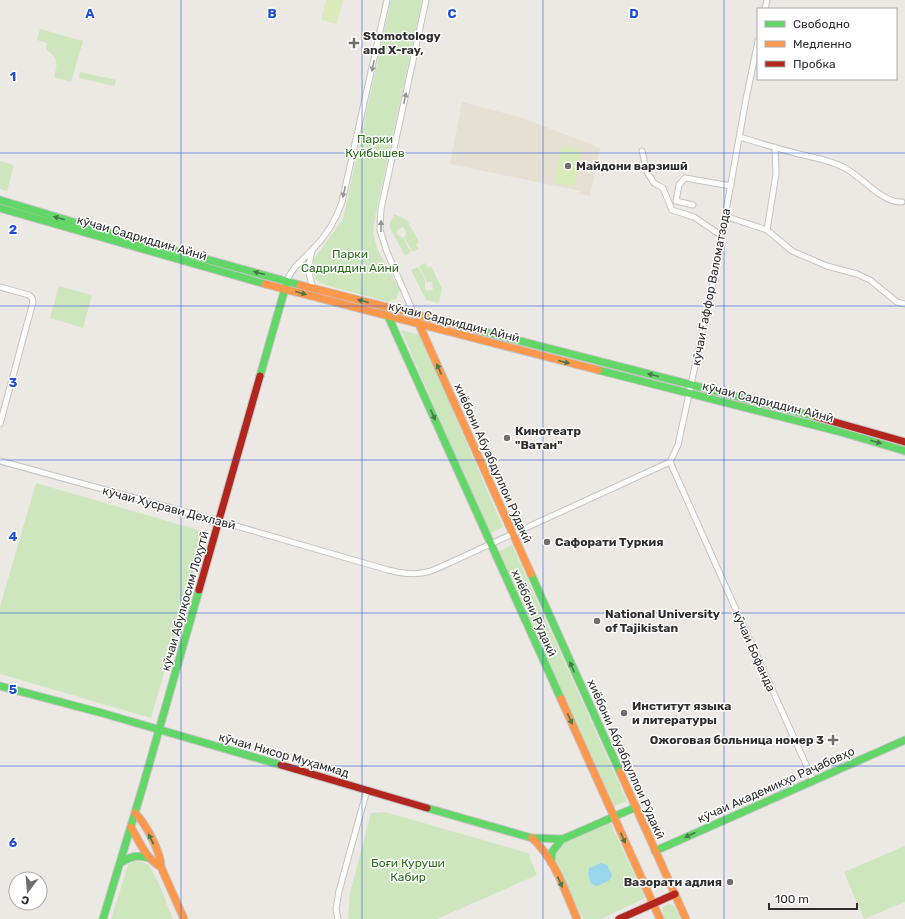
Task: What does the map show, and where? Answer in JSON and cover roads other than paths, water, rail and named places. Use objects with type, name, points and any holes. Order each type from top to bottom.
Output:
[{"type":"main road","name":"кӯчаи Садриддин Айнӣ","points":[[0,200],[100,230],[312,288],[808,414],[905,442]]},
{"type":"main road","name":"кӯчаи Садриддин Айнӣ","points":[[0,208],[230,274],[538,355],[806,423],[905,451]]},
{"type":"main road","name":"кӯчаи Абулқосим Лоҳутӣ","points":[[104,919],[287,281]]},
{"type":"main road","name":"хиёбони Абуабдуллои Рӯдакӣ","points":[[414,314],[686,919]]},
{"type":"main road","name":"хиёбони Рӯдакӣ","points":[[388,316],[660,919]]},
{"type":"main road","name":"кӯчаи Нисор Муҳаммад","points":[[0,686],[159,730],[532,838],[562,839],[636,807]]},
{"type":"main road","name":"кӯчаи Академикҳо Раҷабовҳо","points":[[655,851],[905,740]]},
{"type":"main road","points":[[135,813],[142,820],[161,859],[161,867],[184,919]]},
{"type":"main road","points":[[131,827],[149,858],[154,864],[161,867]]},
{"type":"main road","points":[[532,838],[540,845],[551,862],[577,919]]},
{"type":"main road","points":[[551,862],[552,850],[562,839]]},
{"type":"main road","points":[[120,863],[132,856],[141,855],[149,858]]},
{"type":"main road","points":[[619,919],[675,894]]},
{"type":"street","points":[[287,281],[292,271],[303,258],[313,250],[337,217],[342,202],[387,0]]},
{"type":"street","name":"хиёбони Абуабдуллои Рӯдакӣ","points":[[414,314],[387,252],[380,230],[382,209],[426,0]]},
{"type":"street","name":"кӯчаи Ғаффор Валоматзода","points":[[670,462],[678,445],[708,305],[757,46]]},
{"type":"street","points":[[740,137],[823,159],[846,168],[888,199],[896,202],[902,202]]},
{"type":"street","points":[[767,230],[776,174],[775,147]]},
{"type":"street","points":[[642,150],[647,172],[654,183],[663,188],[672,210],[694,217],[705,226],[722,236]]},
{"type":"street","points":[[693,205],[676,201],[679,184],[685,178],[731,186]]},
{"type":"street","points":[[725,216],[767,230],[792,251],[827,266],[857,274],[870,280],[896,302],[905,304]]},
{"type":"street","points":[[313,250],[308,269],[312,288],[316,297]]},
{"type":"street","points":[[0,287],[29,295],[33,302],[0,424]]},
{"type":"street","points":[[538,355],[541,346]]},
{"type":"street","points":[[806,423],[808,414]]},
{"type":"street","points":[[859,438],[862,429]]},
{"type":"street","name":"кӯчаи Хусрави Дехлавӣ","points":[[0,461],[219,521],[388,570],[418,574],[432,571],[490,543]]},
{"type":"street","points":[[490,543],[670,462]]},
{"type":"street","name":"кӯчаи Бофанда","points":[[670,462],[813,780]]},
{"type":"street","points":[[338,919],[336,909],[339,891],[367,790]]},
{"type":"water","points":[[601,863],[607,865],[612,875],[610,880],[597,886],[591,884],[588,874],[589,868]]},
{"type":"place","name":"Stomotology and X-ray,","points":[[354,43]]},
{"type":"place","name":"Майдони варзишӣ","points":[[568,166]]},
{"type":"place","name":"Кинотеатр \"Ватан\"","points":[[507,438]]},
{"type":"place","name":"Сафорати Туркия","points":[[547,542]]},
{"type":"place","name":"National University of Tajikistan","points":[[597,621]]},
{"type":"place","name":"Институт языка и литературы","points":[[624,713]]},
{"type":"place","name":"Ожоговая больница номер 3","points":[[833,740]]},
{"type":"place","name":"Вазорати адлия","points":[[730,882]]},
{"type":"park label","name":"Парки Куйбышев","points":[[375,146]]},
{"type":"park label","name":"Парки Садриддин Айнӣ","points":[[350,261]]},
{"type":"park label","name":"Боғи Куруши Кабир","points":[[408,870]]}]
